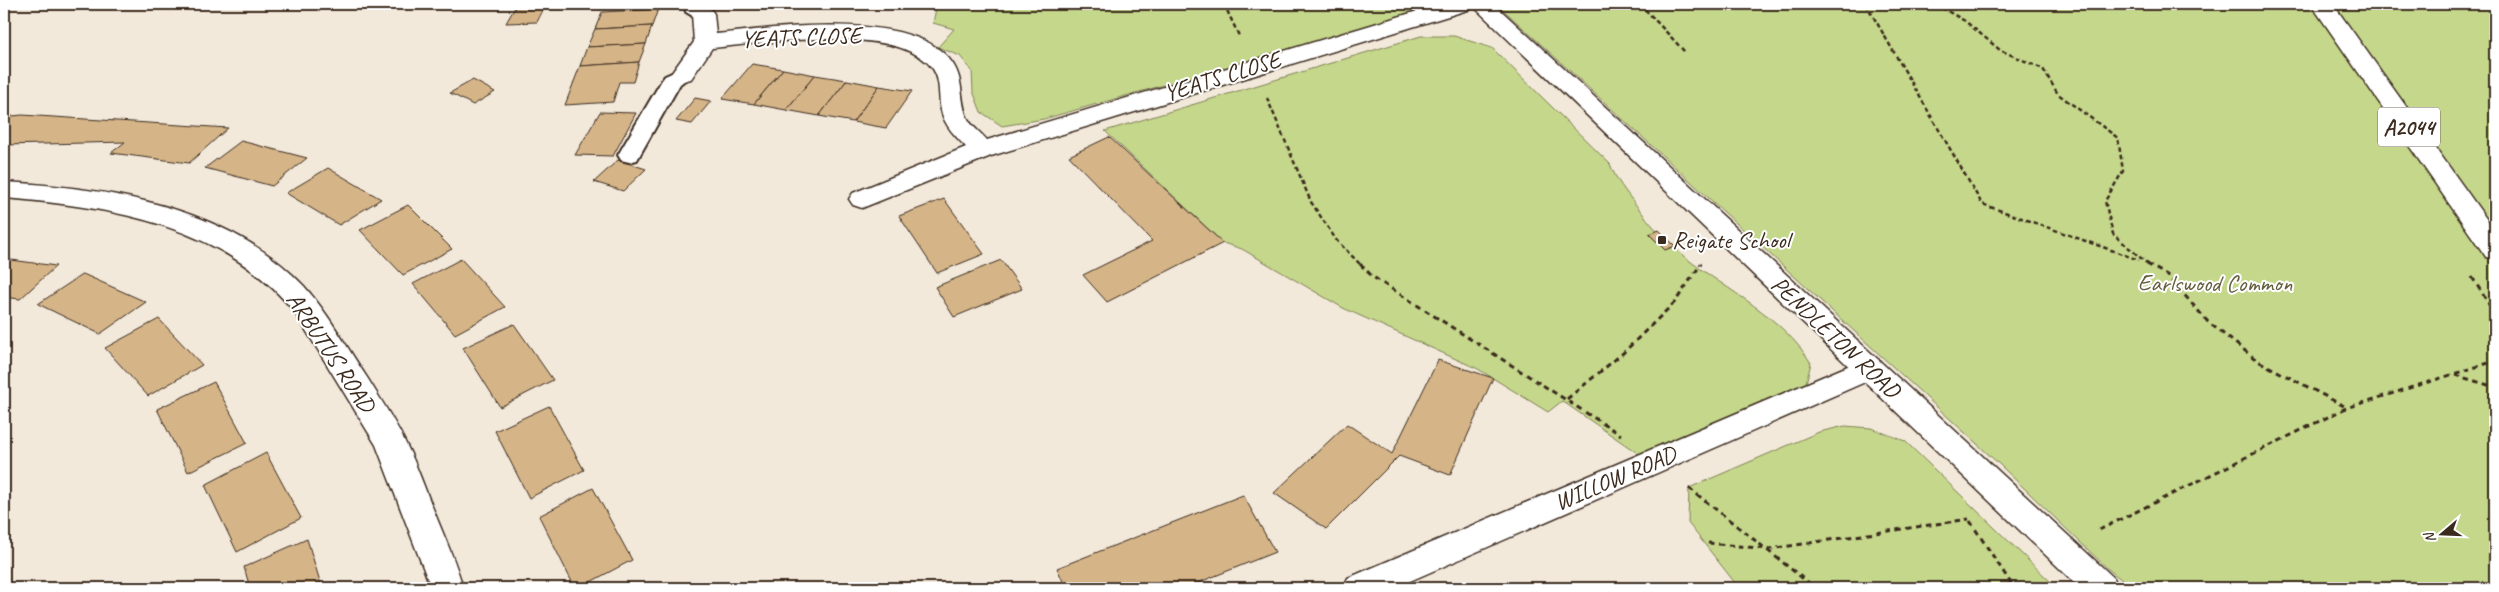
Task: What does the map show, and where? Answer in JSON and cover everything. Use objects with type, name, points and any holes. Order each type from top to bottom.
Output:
[{"type":"street","name":"YEATS CLOSE","points":[[862,199],[982,150],[1463,4]]},
{"type":"street","name":"PENDLETON ROAD","points":[[1482,4],[2102,588]]},
{"type":"street","name":"A2044","points":[[2322,4],[2495,250]]},
{"type":"street","name":"YEATS CLOSE","points":[[698,9],[705,42],[858,32],[915,46],[933,55],[948,72],[956,119],[982,150]]},
{"type":"street","points":[[683,74],[705,42]]},
{"type":"street","name":"ARBUTUS ROAD","points":[[4,190],[91,198],[141,208],[186,222],[226,241],[262,264],[293,292],[318,324],[390,441],[442,569],[447,588]]},
{"type":"street","name":"WILLOW ROAD","points":[[1360,588],[1869,368]]},
{"type":"lane","points":[[629,155],[672,80],[683,74]]},
{"type":"path","points":[[1224,4],[1254,66],[1311,202],[1337,241],[1374,277],[1567,399],[1657,460],[1711,506],[1769,549],[1815,588]]},
{"type":"path","points":[[1640,4],[1685,52]]},
{"type":"path","points":[[1866,4],[1982,204],[2142,261],[2168,275],[2208,322],[2258,361],[2346,408]]},
{"type":"path","points":[[1935,4],[1965,21],[2000,50],[2043,69],[2058,94],[2118,138],[2122,171],[2105,200],[2113,234],[2142,261]]},
{"type":"path","points":[[1567,399],[1623,353],[1675,302],[1701,263]]},
{"type":"path","points":[[2093,533],[2346,408],[2495,361]]},
{"type":"path","points":[[2453,374],[2495,387]]},
{"type":"path","points":[[1708,543],[1769,549],[1969,518]]},
{"type":"green space","points":[[937,4],[1419,4],[1404,17],[1044,119],[1002,126],[981,112],[973,91],[972,71],[960,56],[938,47],[954,29],[933,23]]},
{"type":"green space","name":"Earlswood Common","points":[[1497,4],[2495,4],[2495,588],[2132,588],[2108,569],[1999,464]]},
{"type":"green space","points":[[1421,36],[1454,36],[1492,48],[1610,164],[1618,181],[1653,227],[1672,246],[1702,270],[1753,305],[1785,331],[1811,363],[1806,383],[1794,397],[1646,459],[1562,401],[1548,412],[1478,369],[1343,308],[1242,249],[1223,243],[1105,131]]},
{"type":"green space","points":[[1845,426],[1871,428],[1905,441],[2057,588],[1739,588],[1688,523],[1689,488],[1819,432]]},
{"type":"building","points":[[517,4],[546,4],[537,22],[506,23]]},
{"type":"building","points":[[658,9],[652,26],[595,29],[602,12]]},
{"type":"building","points":[[652,26],[646,44],[587,47],[595,29]]},
{"type":"building","points":[[646,44],[639,62],[580,66],[587,47]]},
{"type":"building","points":[[639,62],[633,82],[619,82],[613,102],[565,105],[580,66]]},
{"type":"building","points":[[752,64],[783,69],[754,104],[722,99]]},
{"type":"building","points":[[783,69],[815,75],[786,110],[754,104]]},
{"type":"building","points":[[815,75],[847,80],[819,116],[786,110]]},
{"type":"building","points":[[473,80],[495,92],[473,105],[450,93]]},
{"type":"building","points":[[847,80],[879,86],[853,122],[819,116]]},
{"type":"building","points":[[879,86],[912,91],[886,128],[853,122]]},
{"type":"building","points":[[695,98],[711,101],[692,124],[676,121]]},
{"type":"building","points":[[600,112],[636,113],[613,156],[575,155]]},
{"type":"building","points":[[22,115],[228,128],[189,163],[111,153],[125,142],[4,145],[4,117]]},
{"type":"building","points":[[1109,137],[1223,243],[1107,302],[1083,275],[1152,241],[1069,156]]},
{"type":"building","points":[[241,141],[307,158],[272,186],[205,168]]},
{"type":"building","points":[[618,160],[646,169],[623,191],[594,182]]},
{"type":"building","points":[[328,168],[381,199],[339,225],[286,193]]},
{"type":"building","points":[[944,199],[984,254],[937,273],[899,216]]},
{"type":"building","points":[[408,205],[452,249],[403,275],[360,230]]},
{"type":"building","points":[[1659,230],[1675,246],[1665,250],[1649,234]]},
{"type":"building","points":[[4,259],[56,266],[20,299],[4,297]]},
{"type":"building","points":[[461,259],[505,307],[455,334],[413,284]]},
{"type":"building","points":[[1001,260],[1022,289],[954,317],[935,287]]},
{"type":"building","points":[[83,274],[146,302],[100,334],[38,304]]},
{"type":"building","points":[[159,319],[202,365],[148,396],[105,348]]},
{"type":"building","points":[[514,324],[553,380],[500,407],[463,348]]},
{"type":"building","points":[[1438,360],[1493,378],[1450,475],[1399,456],[1326,529],[1274,493],[1347,424],[1392,454]]},
{"type":"building","points":[[214,382],[247,443],[188,472],[157,409]]},
{"type":"building","points":[[549,406],[584,470],[529,498],[495,431]]},
{"type":"building","points":[[266,453],[301,518],[237,552],[205,485]]},
{"type":"building","points":[[593,488],[632,560],[579,588],[575,588],[539,516]]},
{"type":"building","points":[[1243,495],[1275,552],[1185,588],[1066,588],[1057,568]]},
{"type":"building","points":[[307,539],[322,588],[250,588],[244,567]]},
{"type":"place","name":"Reigate School","points":[[1662,240]]}]
